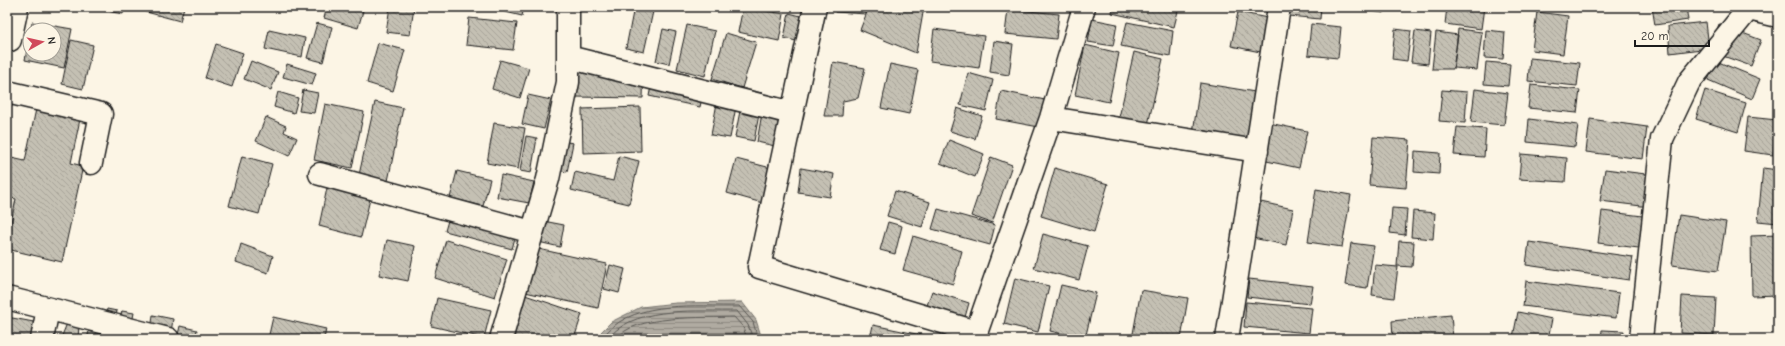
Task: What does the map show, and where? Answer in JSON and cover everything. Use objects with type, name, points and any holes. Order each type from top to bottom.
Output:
[{"type":"street","points":[[8,44],[17,7]]},
{"type":"street","points":[[815,7],[759,267],[975,336],[1051,118],[1084,7]]},
{"type":"street","points":[[1227,339],[1279,7]]},
{"type":"street","points":[[501,339],[548,178],[568,82],[568,57],[564,8]]},
{"type":"street","points":[[1641,339],[1662,139],[1689,82],[1749,8],[1778,16]]},
{"type":"street","points":[[568,57],[792,112]]},
{"type":"street","points":[[7,92],[102,114],[91,163]]},
{"type":"street","points":[[1051,118],[1257,151]]},
{"type":"street","points":[[320,174],[532,232]]},
{"type":"street","points":[[7,298],[168,339]]},
{"type":"street","points":[[42,339],[48,309]]},
{"type":"water","points":[[742,302],[756,320],[762,339],[602,339],[601,332],[611,322],[641,307],[676,303]]},
{"type":"building","points":[[33,7],[51,7],[50,11]]},
{"type":"building","points":[[84,7],[124,7],[123,14]]},
{"type":"building","points":[[136,7],[184,7],[180,21],[135,9]]},
{"type":"building","points":[[327,7],[351,7],[363,11],[358,28],[324,18]]},
{"type":"building","points":[[390,7],[414,7],[410,35],[386,32]]},
{"type":"building","points":[[494,7],[524,7],[522,16],[493,9]]},
{"type":"building","points":[[634,7],[654,7],[644,52],[626,48]]},
{"type":"building","points":[[743,7],[784,14],[779,41],[738,32]]},
{"type":"building","points":[[835,7],[867,7],[866,14],[835,12]]},
{"type":"building","points":[[869,7],[924,7],[916,53],[860,30]]},
{"type":"building","points":[[1113,7],[1179,7],[1174,27],[1112,13]]},
{"type":"building","points":[[1290,7],[1321,7],[1320,19],[1289,16]]},
{"type":"building","points":[[1344,7],[1385,7],[1384,13]]},
{"type":"building","points":[[1447,7],[1484,7],[1481,29],[1445,24]]},
{"type":"building","points":[[1652,7],[1686,7],[1688,20],[1655,25]]},
{"type":"building","points":[[1008,9],[1059,14],[1056,39],[1005,34]]},
{"type":"building","points":[[1238,12],[1287,22],[1280,56],[1231,46]]},
{"type":"building","points":[[1537,12],[1568,16],[1563,54],[1532,50]]},
{"type":"building","points":[[789,13],[809,18],[804,43],[784,38]]},
{"type":"building","points":[[469,18],[517,23],[513,50],[466,45]]},
{"type":"building","points":[[1092,19],[1117,24],[1113,46],[1088,42]]},
{"type":"building","points":[[1127,22],[1173,31],[1170,56],[1121,46]]},
{"type":"building","points":[[1706,22],[1709,48],[1670,53],[1668,26]]},
{"type":"building","points":[[317,23],[332,27],[323,62],[307,58]]},
{"type":"building","points":[[1311,24],[1341,27],[1338,58],[1308,55]]},
{"type":"building","points":[[1719,24],[1761,40],[1751,66],[1709,51]]},
{"type":"building","points":[[687,25],[715,31],[705,76],[677,69]]},
{"type":"building","points":[[62,27],[72,29],[64,68],[35,62],[62,62]]},
{"type":"building","points":[[663,29],[676,32],[669,64],[656,61]]},
{"type":"building","points":[[934,29],[984,36],[979,68],[930,61]]},
{"type":"building","points":[[1395,29],[1411,31],[1407,61],[1392,59]]},
{"type":"building","points":[[1458,29],[1482,32],[1477,70],[1454,68]]},
{"type":"building","points":[[269,30],[305,38],[302,57],[265,49]]},
{"type":"building","points":[[1486,30],[1505,32],[1503,59],[1484,58]]},
{"type":"building","points":[[1415,31],[1431,33],[1428,64],[1411,62]]},
{"type":"building","points":[[1436,32],[1458,35],[1453,69],[1432,69]]},
{"type":"building","points":[[726,33],[756,42],[742,88],[712,79]]},
{"type":"building","points":[[71,40],[93,45],[83,89],[62,84]]},
{"type":"building","points":[[994,41],[1013,44],[1009,75],[990,72]]},
{"type":"building","points":[[378,43],[405,50],[393,91],[367,83]]},
{"type":"building","points":[[216,44],[243,53],[232,87],[205,78]]},
{"type":"building","points":[[1085,45],[1119,53],[1109,102],[1075,95]]},
{"type":"building","points":[[1134,52],[1163,59],[1144,142],[1115,135]]},
{"type":"building","points":[[1530,58],[1580,63],[1577,86],[1528,81]]},
{"type":"building","points":[[500,60],[529,68],[520,98],[492,89]]},
{"type":"building","points":[[251,61],[278,72],[271,90],[244,79]]},
{"type":"building","points":[[1716,61],[1760,79],[1752,99],[1708,80]]},
{"type":"building","points":[[575,62],[644,64],[643,98],[574,97]]},
{"type":"building","points":[[833,62],[865,68],[858,98],[843,101],[842,116],[824,116]]},
{"type":"building","points":[[1486,62],[1510,64],[1508,86],[1484,84]]},
{"type":"building","points":[[287,64],[316,73],[312,85],[283,77]]},
{"type":"building","points":[[890,64],[918,70],[909,114],[881,108]]},
{"type":"building","points":[[654,72],[705,82],[700,107],[649,96]]},
{"type":"building","points":[[968,73],[993,80],[986,111],[960,105]]},
{"type":"building","points":[[1200,83],[1255,92],[1248,141],[1193,133]]},
{"type":"building","points":[[1531,85],[1580,90],[1577,113],[1528,108]]},
{"type":"building","points":[[720,87],[739,91],[730,138],[711,135]]},
{"type":"building","points":[[1475,89],[1508,93],[1504,125],[1471,122]]},
{"type":"building","points":[[303,90],[318,93],[314,113],[299,111]]},
{"type":"building","points":[[744,90],[763,93],[754,141],[735,137]]},
{"type":"building","points":[[1442,90],[1467,92],[1465,123],[1439,121]]},
{"type":"building","points":[[1705,90],[1746,103],[1738,132],[1696,119]]},
{"type":"building","points":[[1001,91],[1045,100],[1039,127],[996,119]]},
{"type":"building","points":[[278,92],[298,98],[294,113],[274,107]]},
{"type":"building","points":[[528,95],[551,100],[544,129],[522,124]]},
{"type":"building","points":[[765,95],[784,99],[775,146],[757,142]]},
{"type":"building","points":[[375,102],[403,108],[388,181],[359,175]]},
{"type":"building","points":[[325,104],[364,112],[352,168],[314,160]]},
{"type":"building","points":[[640,107],[641,151],[583,153],[582,109]]},
{"type":"building","points":[[957,108],[982,116],[975,139],[950,131]]},
{"type":"building","points":[[36,109],[80,119],[71,163],[83,166],[62,262],[7,249],[7,241],[16,199],[7,197],[7,157],[25,161]]},
{"type":"building","points":[[266,117],[286,126],[284,132],[297,138],[289,156],[256,141]]},
{"type":"building","points":[[1748,117],[1777,120],[1773,155],[1744,151]]},
{"type":"building","points":[[1529,119],[1578,125],[1575,147],[1527,142]]},
{"type":"building","points":[[1590,119],[1647,127],[1643,159],[1586,152]]},
{"type":"building","points":[[494,123],[525,128],[518,169],[487,163]]},
{"type":"building","points":[[1269,123],[1307,131],[1299,168],[1262,160]]},
{"type":"building","points":[[1457,127],[1486,129],[1484,157],[1454,155]]},
{"type":"building","points":[[526,136],[537,138],[531,173],[520,171]]},
{"type":"building","points":[[1373,137],[1410,140],[1406,188],[1369,185]]},
{"type":"building","points":[[550,139],[573,143],[567,172],[544,168]]},
{"type":"building","points":[[949,140],[984,154],[975,177],[940,163]]},
{"type":"building","points":[[1415,151],[1440,153],[1439,174],[1414,172]]},
{"type":"building","points":[[1521,154],[1567,158],[1565,182],[1519,179]]},
{"type":"building","points":[[242,156],[272,164],[259,214],[229,206]]},
{"type":"building","points":[[619,156],[639,161],[629,204],[571,190],[575,172],[613,181]]},
{"type":"building","points":[[991,157],[1012,165],[992,223],[971,216]]},
{"type":"building","points":[[736,159],[775,169],[766,204],[727,193]]},
{"type":"building","points":[[801,168],[834,174],[830,197],[798,192]]},
{"type":"building","points":[[1055,168],[1108,184],[1094,232],[1041,216]]},
{"type":"building","points":[[1763,168],[1778,170],[1778,223],[1758,221]]},
{"type":"building","points":[[1605,169],[1662,176],[1658,208],[1600,201]]},
{"type":"building","points":[[457,171],[490,179],[483,206],[450,198]]},
{"type":"building","points":[[501,175],[534,182],[529,203],[497,197]]},
{"type":"building","points":[[327,188],[370,199],[361,237],[319,226]]},
{"type":"building","points":[[1316,189],[1351,195],[1342,247],[1308,242]]},
{"type":"building","points":[[895,191],[930,202],[922,227],[887,216]]},
{"type":"building","points":[[1256,201],[1293,209],[1286,245],[1248,237]]},
{"type":"building","points":[[1392,208],[1407,209],[1405,235],[1390,233]]},
{"type":"building","points":[[938,209],[995,225],[990,245],[932,229]]},
{"type":"building","points":[[1413,211],[1435,213],[1433,239],[1411,237]]},
{"type":"building","points":[[1602,211],[1659,218],[1655,250],[1598,243]]},
{"type":"building","points":[[1679,215],[1726,222],[1718,271],[1672,265]]},
{"type":"building","points":[[449,217],[516,234],[512,249],[445,231]]},
{"type":"building","points":[[538,220],[564,225],[560,247],[534,241]]},
{"type":"building","points":[[888,222],[902,226],[895,254],[880,250]]},
{"type":"building","points":[[1043,234],[1088,246],[1079,280],[1034,268]]},
{"type":"building","points":[[1778,235],[1778,295],[1752,296],[1751,236]]},
{"type":"building","points":[[913,236],[962,251],[953,284],[903,270]]},
{"type":"building","points":[[387,240],[415,246],[408,281],[379,275]]},
{"type":"building","points":[[446,240],[507,259],[495,297],[435,278]]},
{"type":"building","points":[[1399,241],[1414,242],[1412,267],[1397,266]]},
{"type":"building","points":[[1529,242],[1633,257],[1629,280],[1526,265]]},
{"type":"building","points":[[1351,243],[1374,246],[1367,288],[1345,285]]},
{"type":"building","points":[[241,244],[273,256],[268,273],[236,262]]},
{"type":"building","points":[[534,248],[607,264],[598,308],[525,292]]},
{"type":"building","points":[[610,265],[625,269],[619,293],[604,289]]},
{"type":"building","points":[[1375,265],[1398,267],[1394,298],[1372,295]]},
{"type":"building","points":[[1015,278],[1049,286],[1038,332],[1004,324]]},
{"type":"building","points":[[1249,279],[1313,286],[1310,304],[1247,297]]},
{"type":"building","points":[[1526,281],[1619,293],[1616,318],[1523,306]]},
{"type":"building","points":[[1061,285],[1096,293],[1085,339],[1050,331]]},
{"type":"building","points":[[1141,290],[1188,298],[1181,339],[1132,339]]},
{"type":"building","points":[[932,291],[969,303],[963,324],[925,311]]},
{"type":"building","points":[[525,295],[582,314],[574,339],[522,339],[512,336]]},
{"type":"building","points":[[1682,296],[1716,298],[1714,335],[1680,333]]},
{"type":"building","points":[[437,298],[491,310],[484,338],[431,326]]},
{"type":"building","points":[[1246,302],[1312,308],[1309,333],[1244,327]]},
{"type":"building","points":[[107,309],[117,311],[113,332],[102,330]]},
{"type":"building","points":[[122,311],[134,313],[129,337],[116,334]]},
{"type":"building","points":[[1518,312],[1552,319],[1548,339],[1522,339],[1513,337]]},
{"type":"building","points":[[153,315],[173,319],[170,339],[150,339]]},
{"type":"building","points":[[1451,315],[1453,339],[1393,339],[1392,321]]},
{"type":"building","points":[[7,317],[39,323],[36,339],[7,339]]},
{"type":"building","points":[[273,317],[326,329],[324,339],[268,339]]},
{"type":"building","points":[[68,321],[79,325],[78,339],[45,339],[45,336],[61,338]]},
{"type":"building","points":[[873,325],[926,336],[925,339],[870,339]]},
{"type":"building","points":[[180,326],[197,330],[195,339],[177,339]]},
{"type":"building","points":[[1602,330],[1624,331],[1623,339],[1601,339]]},
{"type":"building","points":[[89,331],[106,336],[105,339],[87,339]]},
{"type":"building","points":[[1345,337],[1373,339],[1345,339]]}]
